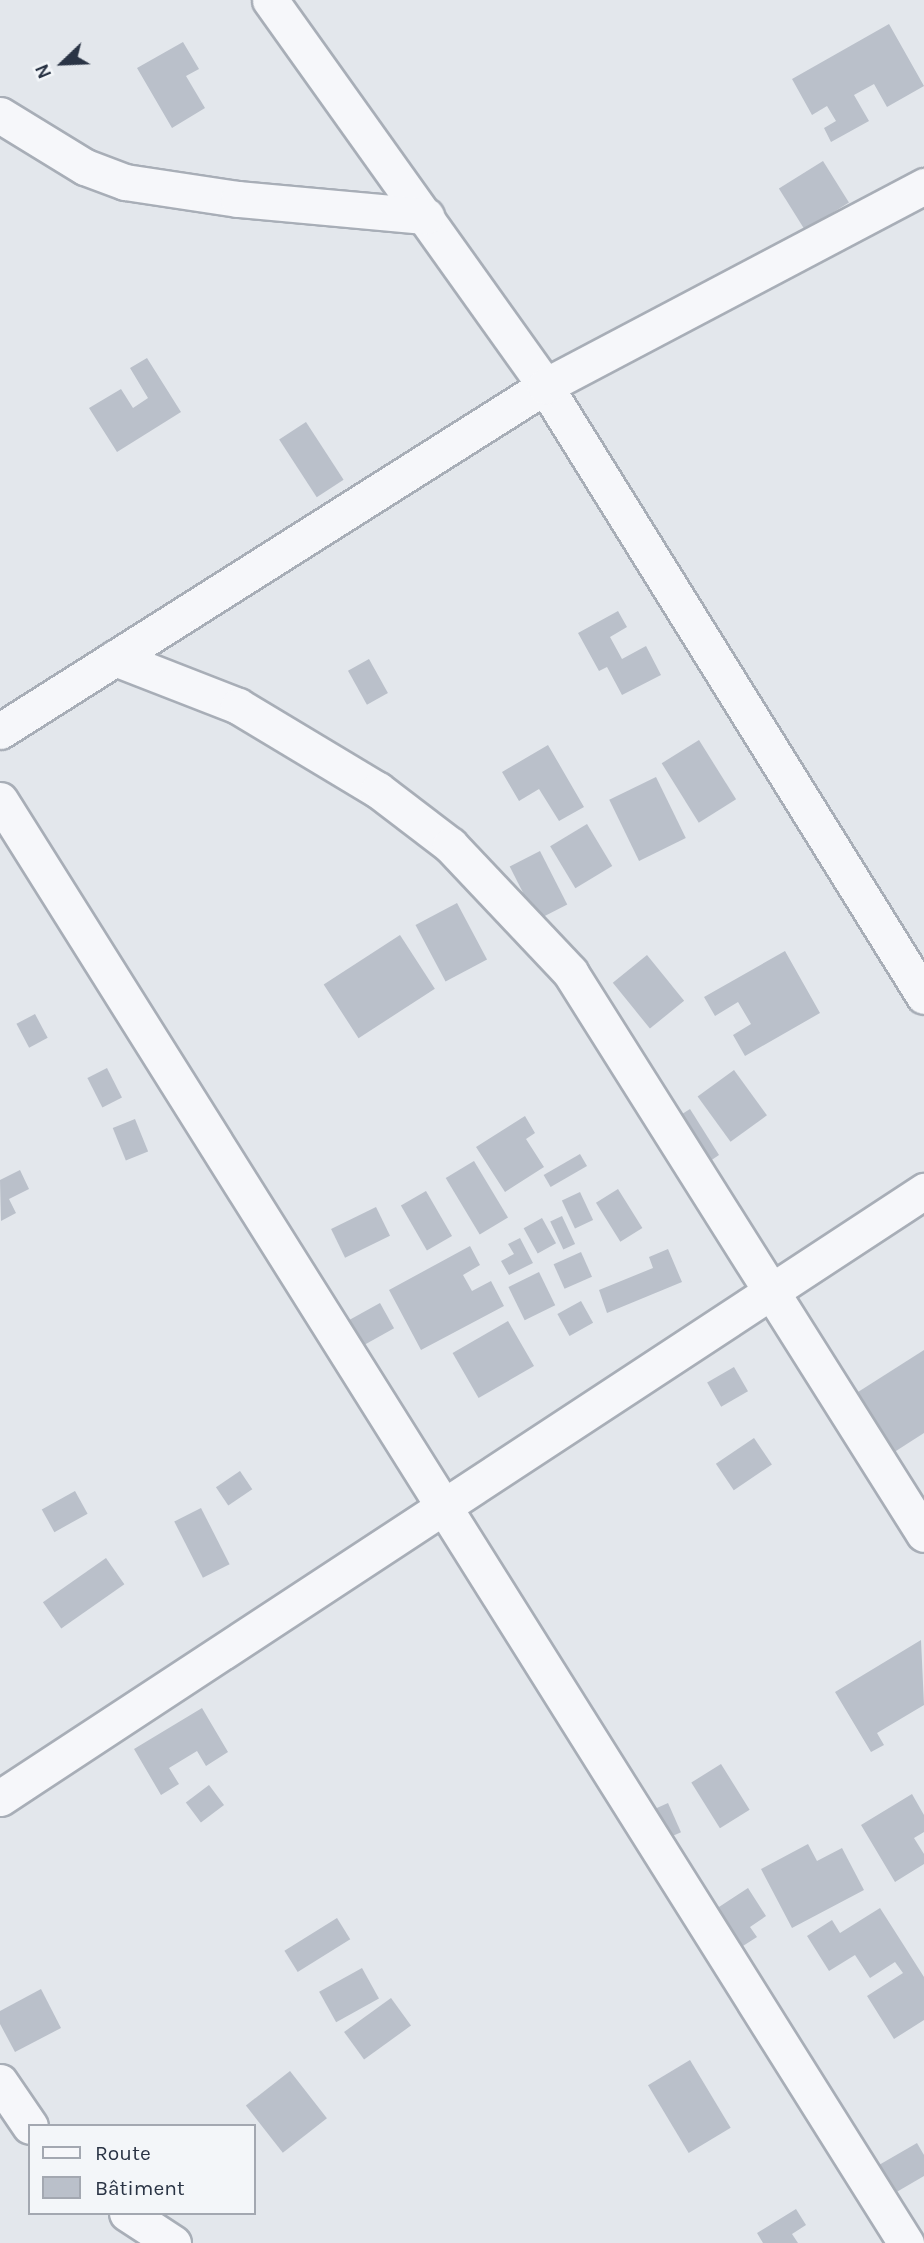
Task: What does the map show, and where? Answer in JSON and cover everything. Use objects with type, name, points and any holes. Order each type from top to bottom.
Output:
[{"type":"street","points":[[270,0],[545,386],[924,996]]},
{"type":"street","points":[[0,115],[85,167],[125,183],[238,199],[426,216]]},
{"type":"street","points":[[0,731],[545,386],[924,186]]},
{"type":"street","points":[[115,658],[238,706],[378,790],[450,845],[570,972],[924,1534]]},
{"type":"street","points":[[0,800],[906,2243]]},
{"type":"street","points":[[0,1798],[444,1507],[769,1289],[924,1191]]},
{"type":"street","points":[[0,2082],[29,2124]]},
{"type":"street","points":[[130,2215],[173,2243]]},
{"type":"building","points":[[889,24],[924,86],[887,107],[874,84],[854,95],[869,121],[831,142],[824,128],[836,121],[827,106],[812,115],[792,79]]},
{"type":"building","points":[[183,42],[199,69],[186,76],[205,108],[172,128],[137,68]]},
{"type":"building","points":[[823,161],[849,203],[805,230],[779,189]]},
{"type":"building","points":[[147,358],[181,412],[117,452],[89,408],[121,389],[133,408],[148,398],[130,368]]},
{"type":"building","points":[[306,422],[344,480],[317,497],[279,439]]},
{"type":"building","points":[[618,611],[627,627],[610,637],[622,659],[646,646],[661,675],[622,695],[607,667],[599,671],[578,633]]},
{"type":"building","points":[[369,659],[388,693],[367,705],[348,671]]},
{"type":"building","points":[[699,740],[736,799],[699,823],[662,763]]},
{"type":"building","points":[[548,745],[584,807],[559,821],[539,789],[519,801],[502,772]]},
{"type":"building","points":[[656,777],[686,838],[639,861],[609,800]]},
{"type":"building","points":[[587,824],[612,866],[575,888],[550,846]]},
{"type":"building","points":[[540,851],[567,904],[537,920],[510,866]]},
{"type":"building","points":[[457,903],[487,960],[446,982],[416,925]]},
{"type":"building","points":[[400,935],[435,989],[359,1038],[324,985]]},
{"type":"building","points":[[785,951],[820,1013],[745,1056],[733,1035],[751,1024],[738,1002],[715,1016],[704,997]]},
{"type":"building","points":[[647,955],[684,1001],[650,1029],[613,983]]},
{"type":"building","points":[[35,1014],[48,1038],[29,1048],[16,1024]]},
{"type":"building","points":[[107,1068],[122,1097],[102,1107],[87,1078]]},
{"type":"building","points":[[734,1070],[767,1115],[731,1142],[698,1096]]},
{"type":"building","points":[[690,1109],[719,1155],[685,1178],[671,1121]]},
{"type":"building","points":[[525,1116],[535,1133],[526,1139],[544,1167],[505,1192],[476,1147]]},
{"type":"building","points":[[135,1119],[148,1151],[126,1160],[113,1128]]},
{"type":"building","points":[[580,1154],[587,1166],[551,1187],[544,1175]]},
{"type":"building","points":[[474,1161],[508,1218],[480,1235],[446,1178]]},
{"type":"building","points":[[20,1170],[29,1189],[9,1199],[16,1213],[1,1221],[0,1180]]},
{"type":"building","points":[[618,1189],[642,1228],[620,1242],[596,1203]]},
{"type":"building","points":[[426,1191],[452,1236],[427,1251],[401,1206]]},
{"type":"building","points":[[580,1192],[593,1220],[575,1229],[562,1200]]},
{"type":"building","points":[[376,1207],[390,1236],[345,1258],[331,1229]]},
{"type":"building","points":[[562,1216],[575,1244],[563,1250],[550,1221]]},
{"type":"building","points":[[542,1218],[556,1243],[538,1254],[524,1228]]},
{"type":"building","points":[[520,1238],[533,1263],[509,1275],[501,1261],[514,1254],[508,1244]]},
{"type":"building","points":[[470,1246],[480,1265],[463,1275],[472,1291],[491,1281],[504,1306],[421,1350],[389,1290]]},
{"type":"building","points":[[668,1249],[682,1282],[607,1313],[599,1290],[653,1268],[649,1257]]},
{"type":"building","points":[[581,1252],[592,1277],[565,1289],[554,1264]]},
{"type":"building","points":[[539,1272],[555,1305],[525,1320],[508,1287]]},
{"type":"building","points":[[581,1301],[593,1323],[570,1336],[557,1314]]},
{"type":"building","points":[[380,1303],[394,1328],[355,1350],[341,1325]]},
{"type":"building","points":[[508,1321],[534,1366],[479,1398],[453,1353]]},
{"type":"building","points":[[924,1350],[924,1433],[885,1458],[847,1399]]},
{"type":"building","points":[[734,1367],[748,1391],[721,1407],[707,1382]]},
{"type":"building","points":[[754,1438],[772,1465],[734,1490],[716,1464]]},
{"type":"building","points":[[240,1471],[252,1489],[228,1505],[216,1487]]},
{"type":"building","points":[[75,1491],[88,1514],[54,1532],[42,1509]]},
{"type":"building","points":[[201,1508],[230,1564],[203,1578],[174,1522]]},
{"type":"building","points":[[106,1558],[124,1584],[61,1628],[43,1602]]},
{"type":"building","points":[[921,1640],[924,1705],[877,1733],[884,1745],[871,1752],[835,1692]]},
{"type":"building","points":[[202,1708],[228,1752],[206,1766],[197,1751],[169,1768],[179,1784],[161,1795],[134,1749]]},
{"type":"building","points":[[721,1764],[750,1810],[720,1828],[691,1783]]},
{"type":"building","points":[[209,1785],[224,1805],[201,1822],[186,1802]]},
{"type":"building","points":[[912,1794],[924,1815],[924,1832],[914,1838],[924,1854],[924,1864],[895,1882],[861,1825]]},
{"type":"building","points":[[668,1803],[681,1832],[655,1844],[642,1814]]},
{"type":"building","points":[[808,1844],[817,1861],[842,1848],[864,1890],[792,1928],[761,1869]]},
{"type":"building","points":[[748,1888],[766,1916],[750,1927],[757,1937],[721,1960],[696,1922]]},
{"type":"building","points":[[880,1908],[924,1977],[924,2020],[894,2039],[867,1996],[903,1973],[895,1962],[870,1978],[855,1955],[829,1971],[807,1936],[832,1920],[840,1933]]},
{"type":"building","points":[[337,1918],[350,1939],[298,1972],[284,1951]]},
{"type":"building","points":[[362,1968],[379,1999],[336,2022],[319,1992]]},
{"type":"building","points":[[41,1989],[61,2028],[15,2052],[0,2024],[0,2011]]},
{"type":"building","points":[[391,1998],[411,2026],[364,2060],[344,2032]]},
{"type":"building","points":[[690,2060],[731,2128],[689,2153],[648,2085]]},
{"type":"building","points":[[290,2071],[327,2118],[283,2153],[246,2105]]},
{"type":"building","points":[[917,2143],[924,2155],[924,2176],[888,2197],[872,2169]]},
{"type":"building","points":[[796,2209],[806,2225],[792,2234],[798,2243],[763,2243],[757,2233]]}]
